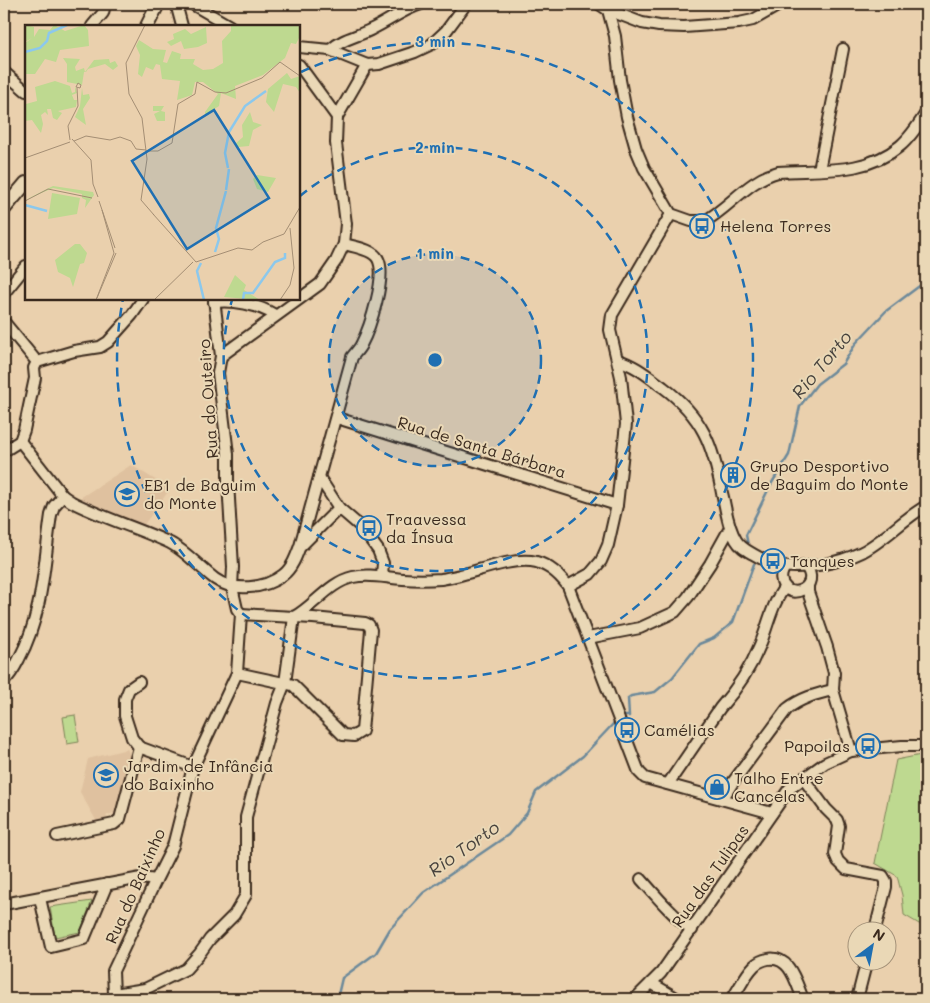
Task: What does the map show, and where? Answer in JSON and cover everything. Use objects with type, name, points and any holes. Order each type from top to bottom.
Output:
[{"type":"main road","points":[[148,25],[158,4]]},
{"type":"main road","points":[[4,209],[25,184]]},
{"type":"street","points":[[93,25],[103,13],[105,4]]},
{"type":"street","points":[[178,4],[182,25]]},
{"type":"street","points":[[192,4],[228,25]]},
{"type":"street","points":[[330,50],[342,40],[356,37],[422,4]]},
{"type":"street","points":[[300,47],[330,50],[367,65],[379,64],[432,44],[446,31],[466,4]]},
{"type":"street","points":[[603,7],[642,23],[684,27],[739,23],[753,20],[781,4]]},
{"type":"street","points":[[603,7],[615,36],[620,80],[636,149],[644,168],[671,214],[691,221],[705,221],[756,180],[766,175],[778,172],[857,168],[877,160],[901,146],[926,113]]},
{"type":"street","points":[[819,170],[844,49]]},
{"type":"street","points":[[300,299],[320,284],[336,261],[344,244],[346,224],[336,143],[337,117],[367,65]]},
{"type":"street","points":[[300,66],[337,117]]},
{"type":"street","points":[[4,72],[25,90]]},
{"type":"street","points":[[568,586],[590,574],[602,561],[608,545],[617,505],[626,424],[618,360],[610,330],[612,315],[671,214]]},
{"type":"street","points":[[20,441],[63,496],[81,506],[172,544],[216,580],[232,587],[271,582],[284,574],[295,560],[337,418],[352,357],[361,346],[378,297],[381,274],[379,260],[375,255],[360,248],[344,244]]},
{"type":"street","points":[[4,293],[25,267]]},
{"type":"street","points":[[4,451],[20,441],[35,378],[34,368],[37,362],[74,351],[100,347],[108,342],[132,316],[142,300]]},
{"type":"street","points":[[221,356],[275,315],[299,300]]},
{"type":"street","points":[[214,301],[249,304],[275,315]]},
{"type":"street","name":"Rua do Outeiro","points":[[214,301],[221,356],[218,373],[228,454],[233,567],[232,587]]},
{"type":"street","points":[[4,322],[37,362]]},
{"type":"street","points":[[618,360],[630,365],[670,393],[694,416],[708,440],[730,528],[736,540],[744,549],[765,561],[785,567],[833,562],[862,552],[926,506]]},
{"type":"street","name":"Rua de Santa Bárbara","points":[[337,418],[617,505]]},
{"type":"street","points":[[318,477],[339,508],[362,527],[378,550],[383,563],[382,575]]},
{"type":"street","points":[[4,681],[12,672],[28,643],[37,614],[51,515],[54,506],[63,496]]},
{"type":"street","points":[[300,546],[339,508]]},
{"type":"street","points":[[588,638],[640,628],[675,612],[688,597],[710,564],[730,528]]},
{"type":"street","points":[[294,617],[305,611],[335,585],[355,576],[382,575],[402,579],[442,578],[517,562],[532,561],[555,572],[568,586],[636,765],[645,778],[772,813]]},
{"type":"street","points":[[805,566],[810,577],[808,592],[819,620],[834,673],[833,690],[851,751]]},
{"type":"street","points":[[785,567],[781,579],[784,587],[792,592],[797,592],[808,585]]},
{"type":"street","name":"Rua do Baixinho","points":[[113,997],[113,972],[173,846],[193,767],[237,673],[240,614],[232,587]]},
{"type":"street","points":[[668,784],[720,708],[728,700],[754,657],[784,587]]},
{"type":"street","points":[[237,673],[294,685],[343,735],[354,736],[362,731],[371,630],[369,626],[365,623],[240,614]]},
{"type":"street","points":[[113,997],[145,989],[186,969],[234,915],[246,895],[246,817],[277,703],[285,683],[294,617]]},
{"type":"street","points":[[139,682],[132,686],[127,694],[125,709],[130,732],[138,747],[193,767]]},
{"type":"street","points":[[723,798],[732,782],[787,709],[806,698],[833,690]]},
{"type":"street","name":"Rua das Tulipas","points":[[635,999],[661,973],[789,789],[825,764],[851,751],[902,746],[926,746]]},
{"type":"street","points":[[56,836],[114,824],[120,819],[138,747]]},
{"type":"street","points":[[803,778],[826,809],[837,820],[839,826],[835,854],[838,861],[846,869],[883,876],[886,881],[878,920]]},
{"type":"street","points":[[4,904],[142,878],[156,880]]},
{"type":"street","points":[[641,879],[665,907],[692,930]]},
{"type":"street","points":[[40,898],[50,946],[84,939],[107,884]]},
{"type":"street","points":[[732,999],[754,966],[762,960],[773,958],[783,962],[790,969],[803,999]]},
{"type":"street","points":[[857,999],[864,970]]},
{"type":"street","points":[[651,982],[678,999]]},
{"type":"street","points":[[141,999],[145,989]]},
{"type":"shaded area","name":"EB1 de Baguim do Monte","points":[[131,465],[170,489],[143,526],[93,506],[80,498]]},
{"type":"shaded area","name":"Jardim de Infância do Baixinho","points":[[127,749],[132,758],[119,810],[107,815],[106,820],[97,822],[80,792],[88,759]]},
{"type":"green space","points":[[75,715],[79,742],[67,744],[63,717]]},
{"type":"green space","points":[[926,754],[926,928],[904,915],[902,895],[897,876],[875,863],[896,760]]},
{"type":"green space","points":[[92,901],[80,932],[55,937],[50,907]]},
{"type":"waterway","name":"Rio Torto","points":[[748,545],[746,535],[770,486],[789,455],[800,406],[817,384],[843,364],[856,343],[886,311],[922,284],[926,277]]},
{"type":"waterway","name":"Rio Torto","points":[[623,716],[629,716],[628,698],[655,692],[672,678],[699,644],[714,638],[733,622],[754,564]]},
{"type":"waterway","name":"Rio Torto","points":[[337,999],[342,978],[376,953],[390,929],[423,893],[508,835],[527,813],[536,792],[583,756],[614,723]]},
{"type":"place","name":"Helena Torres","points":[[702,226]]},
{"type":"place","name":"Grupo Desportivo de Baguim do Monte","points":[[733,475]]},
{"type":"place","name":"EB1 de Baguim do Monte","points":[[127,494]]},
{"type":"place","name":"Traavessa da Ínsua","points":[[369,528]]},
{"type":"place","name":"Tanques","points":[[773,561]]},
{"type":"place","name":"Camélias","points":[[627,730]]},
{"type":"place","name":"Papoilas","points":[[868,746]]},
{"type":"place","name":"Jardim de Infância do Baixinho","points":[[106,775]]},
{"type":"place","name":"Talho Entre Cancelas","points":[[717,787]]}]
